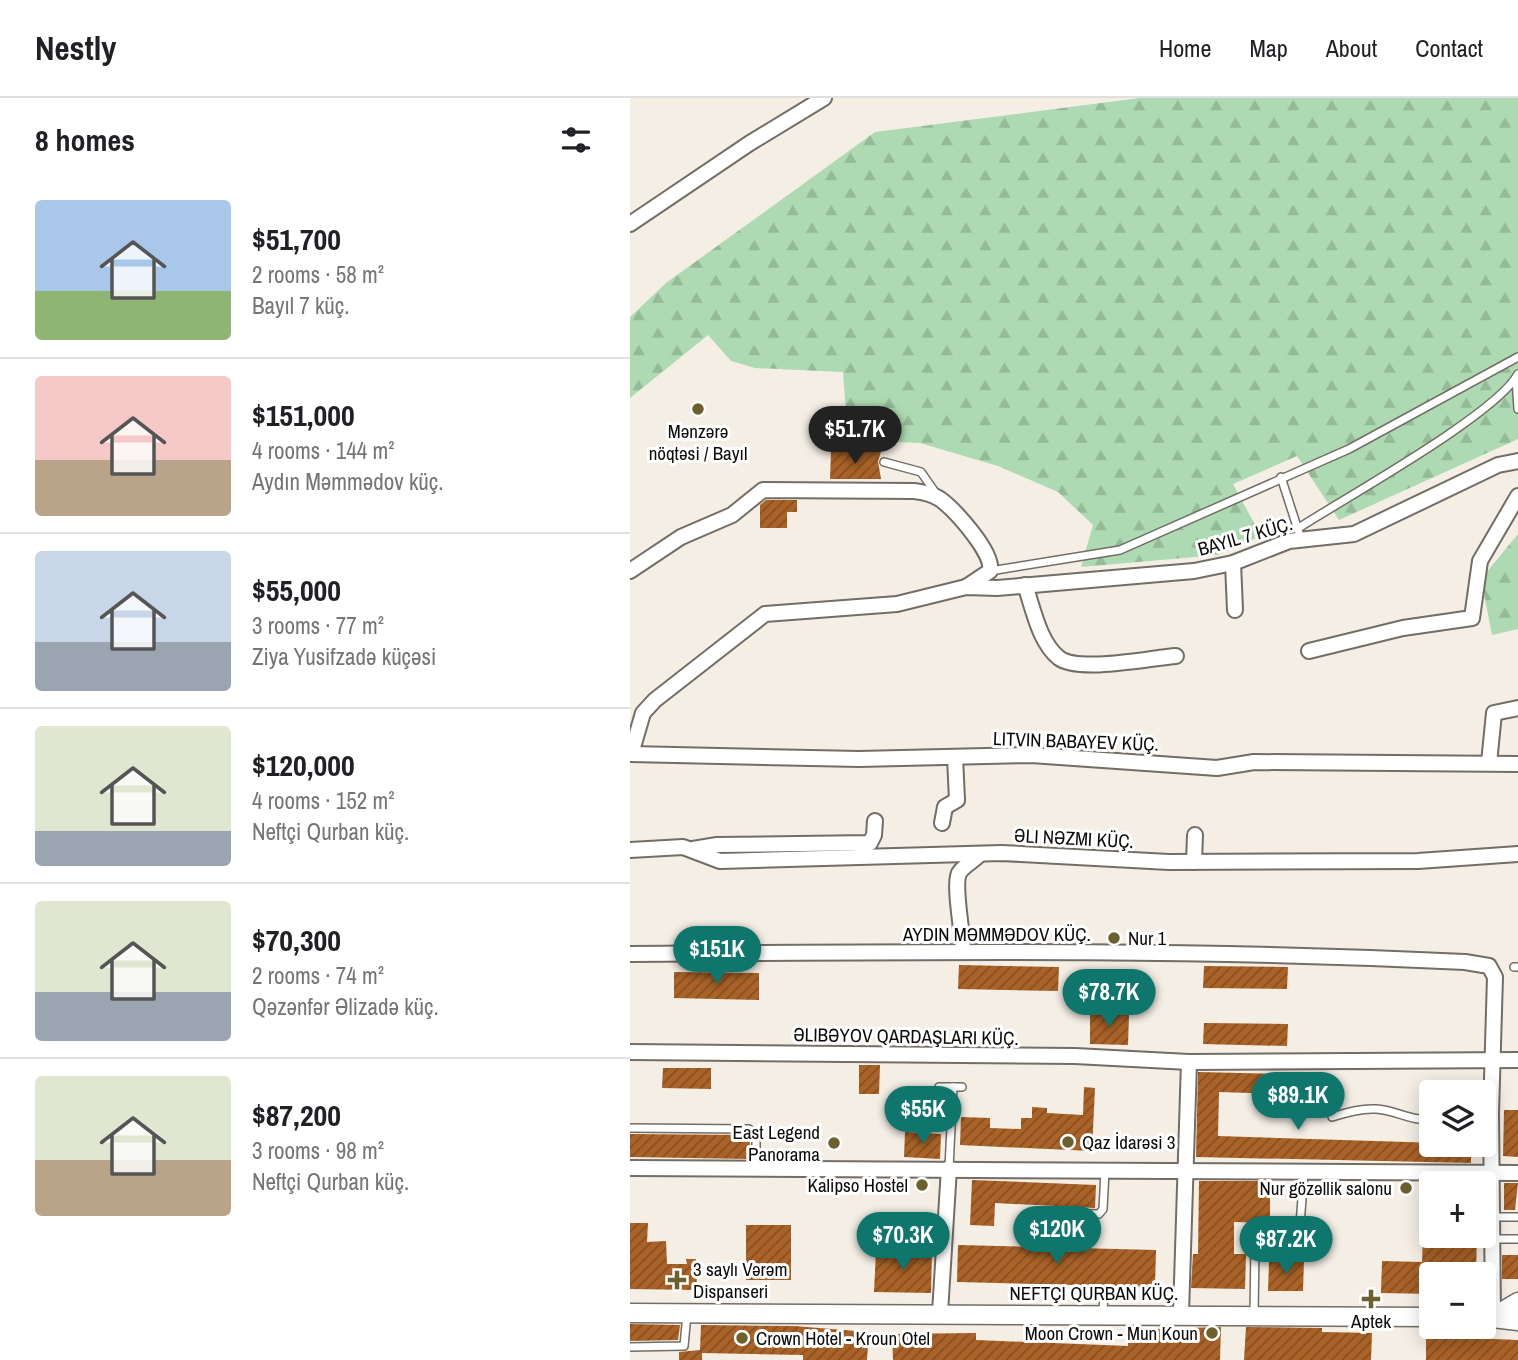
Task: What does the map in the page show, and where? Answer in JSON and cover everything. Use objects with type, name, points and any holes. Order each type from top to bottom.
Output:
[{"type":"street","points":[[630,223],[750,143],[824,98]]},
{"type":"street","points":[[630,754],[643,713],[655,700],[765,614],[897,604],[966,587],[1026,585],[1194,571],[1233,563],[1299,534],[1354,534],[1498,465],[1518,461]]},
{"type":"street","points":[[630,571],[681,537],[732,515],[763,490],[914,491],[926,492],[940,499],[983,547],[991,561],[990,571],[966,587]]},
{"type":"street","points":[[1309,651],[1403,628],[1467,621],[1474,613],[1472,598],[1479,561],[1518,496]]},
{"type":"street","points":[[1233,563],[1235,610]]},
{"type":"street","points":[[1026,585],[1044,637],[1058,657],[1067,662],[1088,664],[1176,656]]},
{"type":"street","points":[[1489,763],[1494,713],[1518,708]]},
{"type":"street","name":"LITVIN BABAYEV KÜÇ.","points":[[630,754],[1092,757],[1217,768],[1254,762],[1518,764]]},
{"type":"street","points":[[942,823],[945,807],[957,800],[955,757]]},
{"type":"street","points":[[693,849],[717,845],[870,843],[874,821]]},
{"type":"street","points":[[1194,862],[1195,835]]},
{"type":"street","name":"ƏLI NƏZMI KÜÇ.","points":[[630,850],[693,849],[720,861],[980,854],[1194,862],[1418,861],[1518,854]]},
{"type":"street","points":[[963,951],[962,922],[956,886],[963,868],[980,854]]},
{"type":"street","points":[[630,954],[963,951],[1292,954],[1482,963],[1489,966],[1495,977],[1490,1080]]},
{"type":"street","points":[[630,1052],[1075,1056],[1189,1062],[1518,1060]]},
{"type":"street","points":[[1181,1313],[1189,1062]]},
{"type":"street","points":[[630,1168],[1419,1172]]},
{"type":"street","points":[[940,1313],[949,1168]]},
{"type":"street","points":[[1496,1172],[1518,1173]]},
{"type":"street","points":[[1496,1312],[1518,1303]]},
{"type":"street","name":"NEFTÇI QURBAN KÜÇ.","points":[[630,1313],[1181,1313],[1419,1317]]},
{"type":"street","points":[[1496,1318],[1518,1321]]},
{"type":"lane","points":[[990,571],[1098,556],[1120,550],[1349,449],[1518,357]]},
{"type":"lane","points":[[1281,477],[1299,534],[1493,401],[1517,376]]},
{"type":"lane","points":[[1517,376],[1518,409]]},
{"type":"lane","points":[[884,462],[921,472],[940,499]]},
{"type":"lane","points":[[939,1087],[958,1087],[949,1168]]},
{"type":"lane","points":[[1332,1117],[1357,1110],[1378,1109],[1419,1118]]},
{"type":"lane","points":[[630,1128],[749,1129],[757,1135],[756,1168]]},
{"type":"lane","points":[[1039,1213],[1099,1213],[1103,1209],[1105,1170]]},
{"type":"lane","points":[[1268,1255],[1288,1256],[1297,1245],[1304,1172]]},
{"type":"lane","points":[[1496,1217],[1518,1217]]},
{"type":"lane","points":[[1496,1239],[1518,1239]]},
{"type":"lane","points":[[1254,1314],[1255,1248]]},
{"type":"lane","points":[[1102,1314],[1104,1290]]},
{"type":"lane","points":[[630,1347],[684,1346],[687,1313]]},
{"type":"green space","points":[[1140,98],[1518,98],[1518,439],[1339,520],[1297,456],[1233,484],[1261,536],[1218,555],[1081,567],[1093,525],[1058,492],[998,466],[920,443],[848,440],[843,372],[755,368],[731,361],[708,335],[630,398],[630,317],[666,283],[875,132]]},
{"type":"green space","points":[[1518,534],[1518,629],[1492,635],[1481,579]]},
{"type":"building","points":[[831,452],[881,452],[878,461],[881,479],[830,479]]},
{"type":"building","points":[[766,500],[797,500],[797,512],[787,512],[787,528],[760,528],[760,505]]},
{"type":"building","points":[[959,965],[1059,967],[1058,991],[958,989]]},
{"type":"building","points":[[1204,966],[1288,967],[1287,989],[1203,988]]},
{"type":"building","points":[[674,972],[759,973],[759,1000],[674,998]]},
{"type":"building","points":[[1090,1014],[1129,1015],[1128,1045],[1090,1044]]},
{"type":"building","points":[[1204,1023],[1288,1024],[1287,1046],[1203,1044]]},
{"type":"building","points":[[859,1065],[880,1065],[879,1094],[859,1094]]},
{"type":"building","points":[[663,1068],[711,1068],[711,1089],[662,1088]]},
{"type":"building","points":[[1198,1072],[1285,1074],[1284,1094],[1219,1092],[1218,1136],[1419,1142],[1419,1157],[1471,1157],[1471,1163],[1196,1157]]},
{"type":"building","points":[[1084,1087],[1095,1088],[1092,1151],[960,1145],[961,1117],[990,1118],[990,1128],[1021,1129],[1021,1118],[1032,1118],[1032,1107],[1047,1108],[1047,1113],[1083,1115]]},
{"type":"building","points":[[1504,1110],[1518,1110],[1518,1157],[1503,1156]]},
{"type":"building","points":[[905,1132],[941,1134],[940,1159],[904,1157]]},
{"type":"building","points":[[630,1134],[747,1135],[750,1138],[749,1159],[630,1157]]},
{"type":"building","points":[[972,1180],[1096,1185],[1095,1208],[995,1203],[994,1226],[970,1225]]},
{"type":"building","points":[[1199,1181],[1270,1181],[1270,1223],[1234,1222],[1234,1254],[1246,1254],[1245,1289],[1191,1288],[1193,1254],[1198,1254]]},
{"type":"building","points":[[1504,1183],[1518,1183],[1515,1210],[1504,1210]]},
{"type":"building","points":[[630,1223],[648,1223],[647,1242],[666,1241],[667,1264],[687,1264],[686,1259],[696,1259],[697,1290],[630,1289]]},
{"type":"building","points":[[746,1225],[791,1225],[791,1280],[746,1280]]},
{"type":"building","points":[[958,1245],[1156,1250],[1155,1287],[957,1282]]},
{"type":"building","points":[[1423,1248],[1477,1248],[1476,1262],[1422,1262]]},
{"type":"building","points":[[876,1251],[932,1253],[931,1293],[874,1292]]},
{"type":"building","points":[[1502,1255],[1518,1255],[1518,1279],[1502,1279]]},
{"type":"building","points":[[1304,1260],[1303,1291],[1268,1291],[1269,1262]]},
{"type":"building","points":[[1382,1261],[1422,1262],[1419,1262],[1419,1294],[1381,1293]]},
{"type":"building","points":[[630,1324],[680,1325],[678,1340],[630,1341]]},
{"type":"building","points":[[701,1325],[794,1326],[869,1332],[867,1360],[803,1360],[803,1355],[702,1353],[702,1360],[679,1360],[679,1352],[700,1350]]},
{"type":"building","points":[[1221,1327],[1220,1360],[893,1360],[892,1334],[976,1333],[976,1340],[1128,1346],[1128,1333],[1151,1333],[1151,1329]]},
{"type":"building","points":[[1246,1327],[1322,1328],[1322,1332],[1372,1333],[1371,1360],[1244,1360]]},
{"type":"building","points":[[1426,1339],[1518,1340],[1518,1360],[1426,1360]]},
{"type":"place","name":"Mənzərə nöqtəsi / Bayıl","points":[[698,409]]},
{"type":"place","name":"Nur 1","points":[[1114,938]]},
{"type":"place","name":"Qaz İdarəsi 3","points":[[1068,1142]]},
{"type":"place","name":"East Legend Panorama","points":[[834,1143]]},
{"type":"place","name":"Kalipso Hostel","points":[[922,1185]]},
{"type":"place","name":"Nur gözəllik salonu","points":[[1406,1188]]},
{"type":"place","name":"3 saylı Vərəm Dispanseri","points":[[677,1280]]},
{"type":"place","name":"Aptek","points":[[1371,1299]]},
{"type":"place","name":"Moon Crown - Mun Koun","points":[[1212,1333]]},
{"type":"place","name":"Crown Hotel - Kroun Otel","points":[[742,1338]]}]
